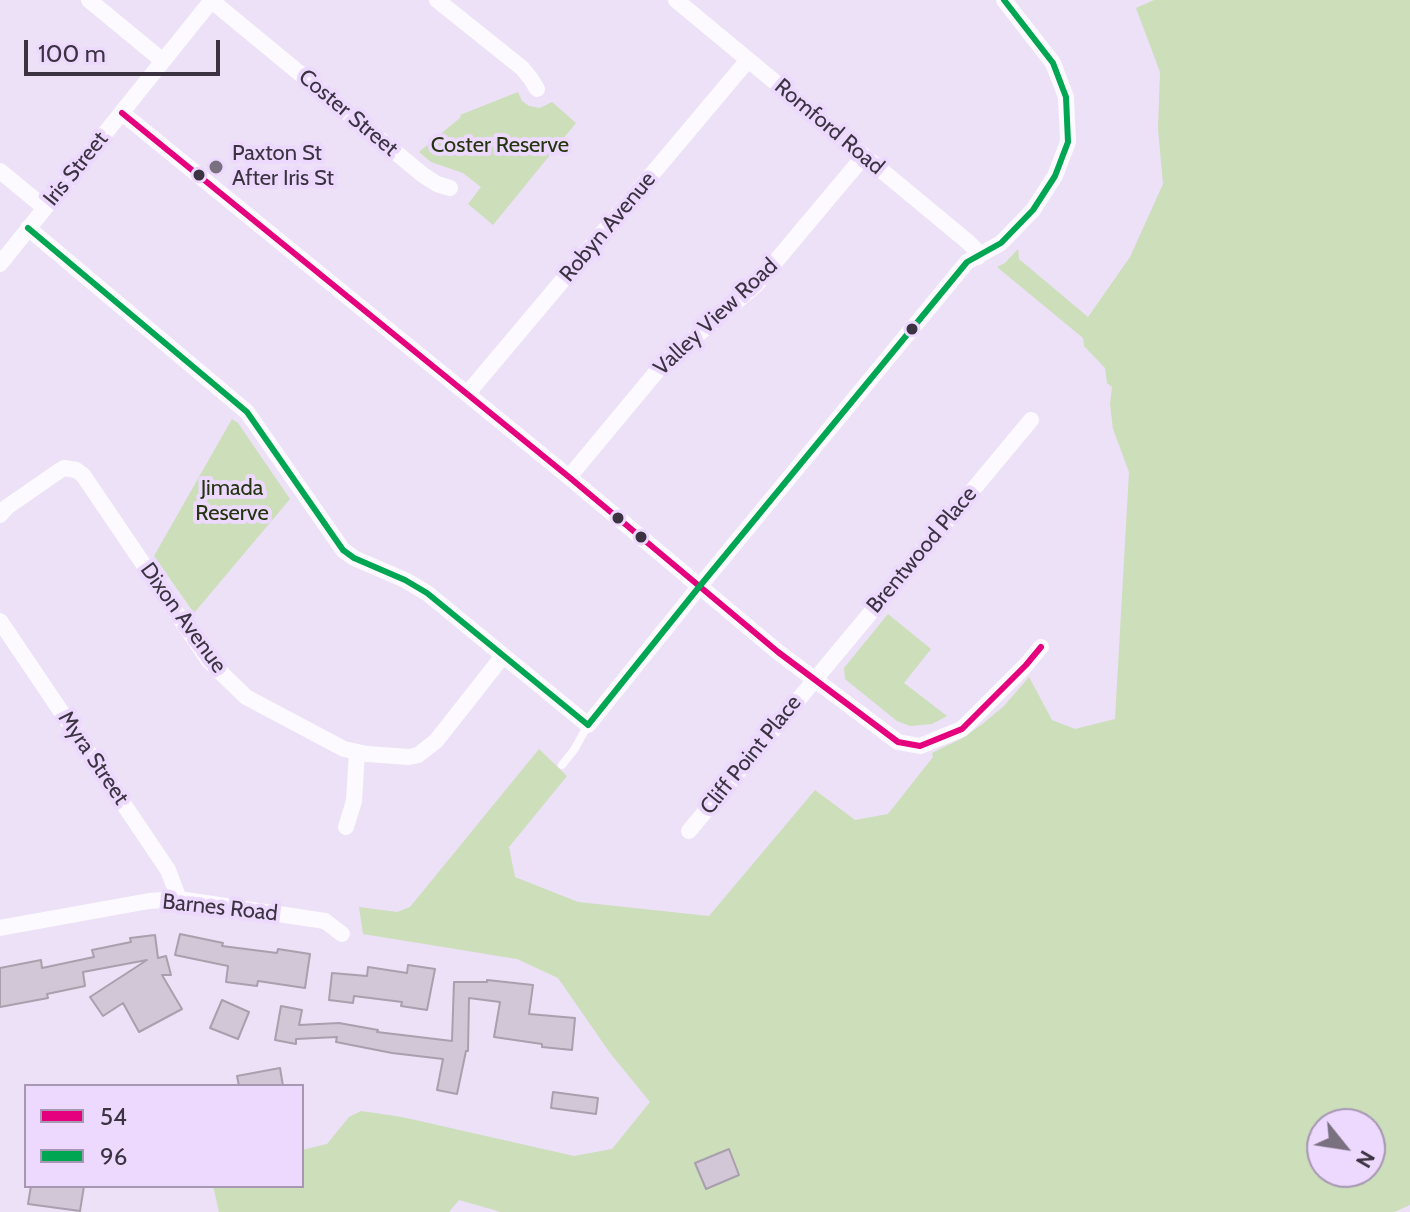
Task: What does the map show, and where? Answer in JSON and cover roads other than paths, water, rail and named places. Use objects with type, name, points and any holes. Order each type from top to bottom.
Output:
[{"type":"street","points":[[89,0],[163,61]]},
{"type":"street","name":"Iris Street","points":[[0,264],[212,0]]},
{"type":"street","name":"Coster Street","points":[[212,0],[423,175],[450,188]]},
{"type":"street","points":[[437,0],[522,68],[537,89]]},
{"type":"street","name":"Romford Road","points":[[676,0],[968,242],[978,257]]},
{"type":"street","points":[[28,228],[247,412],[343,550],[427,593],[588,725],[967,262],[1001,243],[1033,210],[1055,176],[1068,142],[1066,97],[1053,63],[1004,0]]},
{"type":"street","name":"Robyn Avenue","points":[[467,394],[748,60]]},
{"type":"street","points":[[122,113],[813,680],[898,742],[920,746],[962,729],[1041,647]]},
{"type":"street","name":"Valley View Road","points":[[569,477],[663,364],[755,286],[864,156]]},
{"type":"street","points":[[0,171],[45,208]]},
{"type":"street","name":"Brentwood Place","points":[[813,680],[1031,420]]},
{"type":"street","name":"Dixon Avenue","points":[[0,515],[64,468],[76,470],[83,475],[209,661],[246,697],[344,749],[409,757],[418,755],[436,741],[503,656]]},
{"type":"street","name":"Myra Street","points":[[0,621],[168,870],[179,899]]},
{"type":"street","name":"Cliff Point Place","points":[[689,831],[813,680]]},
{"type":"street","points":[[346,827],[354,801],[357,752]]},
{"type":"street","name":"Barnes Road","points":[[2,924],[179,899],[325,921],[342,934]]},
{"type":"lane","points":[[562,765],[588,725]]},
{"type":"place","name":"Paxton St After Iris St","points":[[216,167]]},
{"type":"park label","name":"Coster Reserve","points":[[500,146]]},
{"type":"park label","name":"Jimada Reserve","points":[[232,502]]}]
